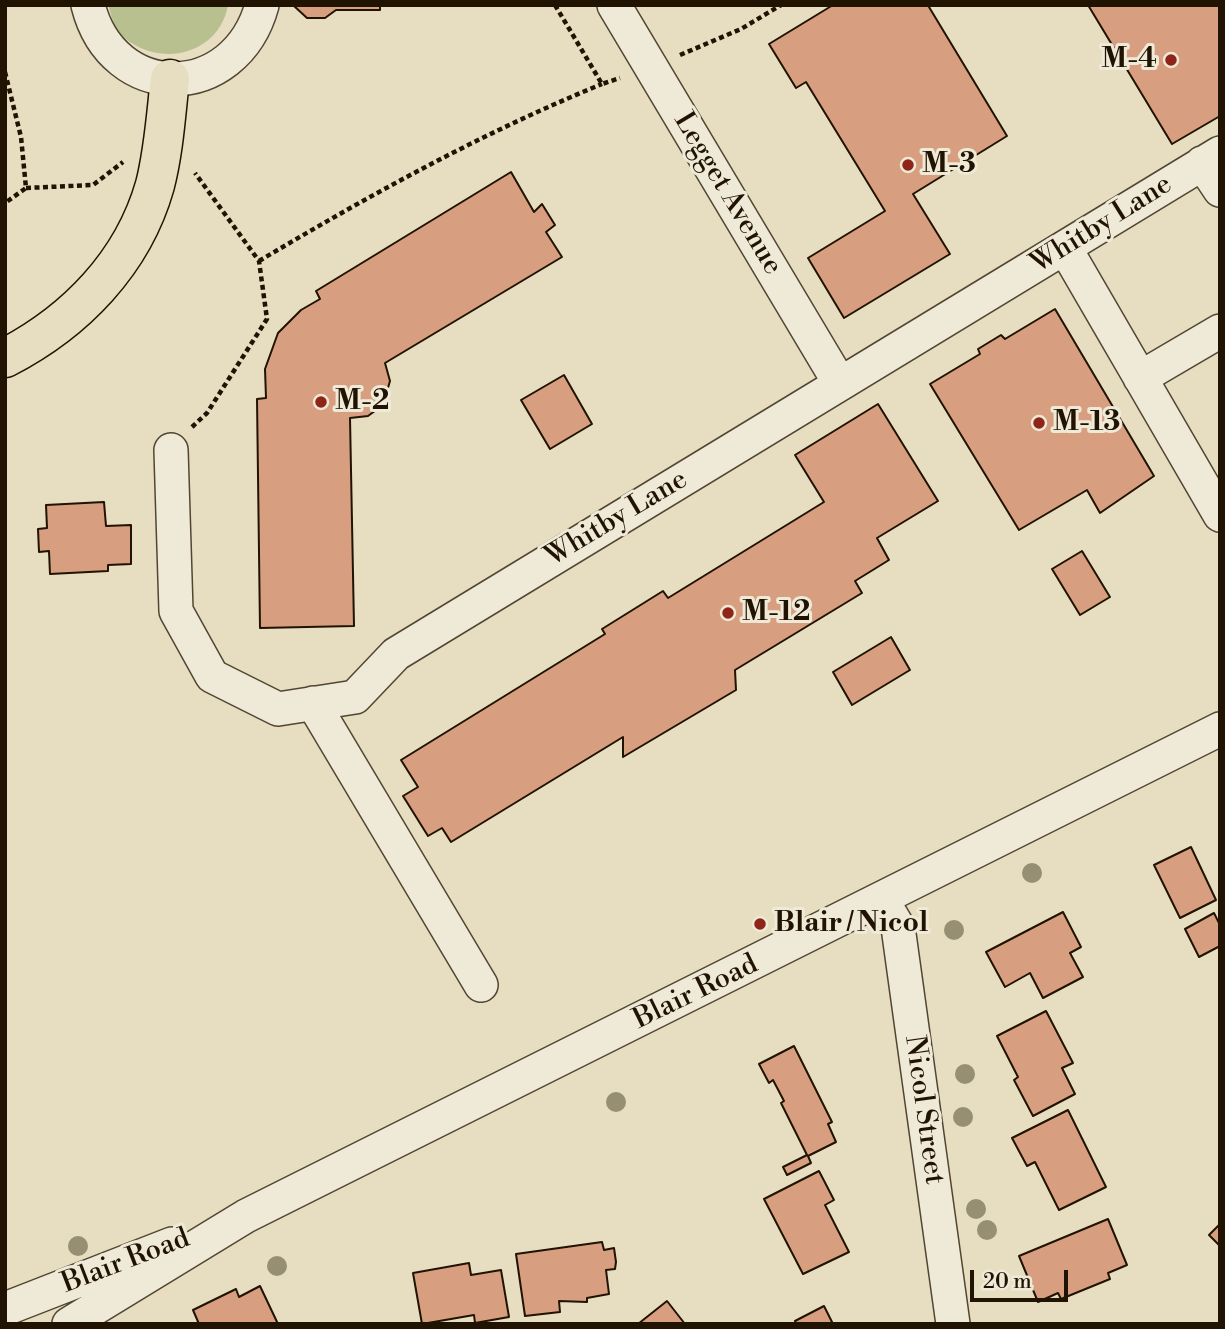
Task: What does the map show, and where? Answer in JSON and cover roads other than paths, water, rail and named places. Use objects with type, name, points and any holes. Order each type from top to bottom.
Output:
[{"type":"main road","points":[[5,358],[73,314],[121,258],[154,187],[163,142],[170,79]]},
{"type":"street","points":[[88,5],[98,35],[115,56],[146,74],[170,79],[207,74],[235,56],[254,30],[262,5]]},
{"type":"street","name":"Legget Avenue","points":[[614,5],[839,382]]},
{"type":"street","name":"Whitby Lane","points":[[171,450],[176,611],[212,676],[278,709],[355,696],[396,654],[839,382],[1065,248],[1214,168]]},
{"type":"street","points":[[1065,248],[1220,515]]},
{"type":"street","points":[[1140,377],[1220,331]]},
{"type":"street","points":[[313,703],[481,985]]},
{"type":"street","name":"Blair Road","points":[[69,1324],[246,1216],[1220,729]]},
{"type":"street","name":"Nicol Street","points":[[882,900],[898,927],[953,1324]]},
{"type":"street","name":"Blair Road","points":[[5,1309],[246,1216]]},
{"type":"place","name":"M-4","points":[[1171,60]]},
{"type":"place","name":"M-3","points":[[908,165]]},
{"type":"place","name":"M-2","points":[[321,402]]},
{"type":"place","name":"M-13","points":[[1039,423]]},
{"type":"place","name":"M-12","points":[[728,613]]},
{"type":"place","name":"Blair / Nicol","points":[[760,924]]}]
